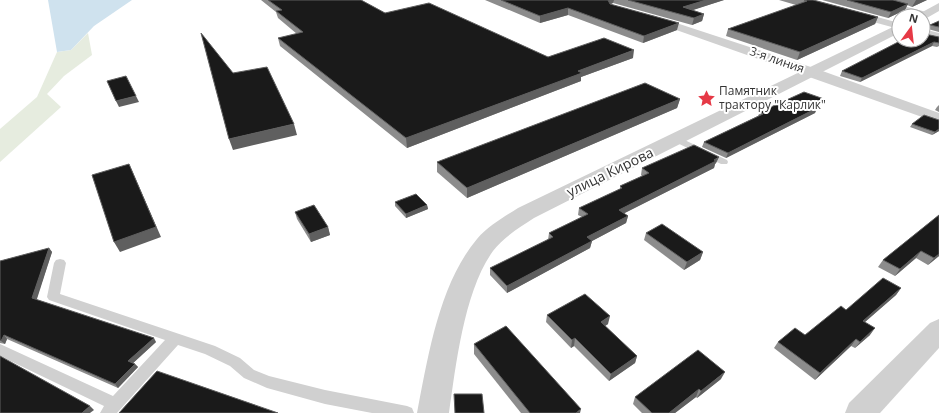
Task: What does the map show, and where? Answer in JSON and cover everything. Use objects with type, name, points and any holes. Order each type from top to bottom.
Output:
[{"type":"street","points":[[804,0],[891,25]]},
{"type":"street","name":"3-я линия","points":[[636,14],[689,30],[812,72],[939,118]]},
{"type":"street","name":"улица Кирова","points":[[433,413],[445,348],[461,291],[471,266],[486,244],[526,214],[891,31]]},
{"type":"street","points":[[860,413],[939,330]]},
{"type":"lane","points":[[875,0],[903,8]]},
{"type":"lane","points":[[676,139],[724,162]]},
{"type":"lane","points":[[60,263],[53,297],[216,353],[235,362],[249,374],[268,382],[325,397],[407,413]]},
{"type":"lane","points":[[0,350],[111,409],[176,338]]},
{"type":"shaded area","points":[[88,33],[92,55],[64,76],[47,94],[61,107],[0,162],[0,129],[37,97],[57,52],[71,50]]},
{"type":"water","points":[[48,0],[132,0],[94,26],[71,50],[57,52]]},
{"type":"building","points":[[268,0],[361,0],[385,13],[429,3],[548,57],[604,38],[634,50],[578,71],[582,73],[406,138],[278,38],[303,32],[276,11],[282,10]]},
{"type":"building","points":[[501,0],[608,0],[610,4],[679,23],[644,36],[568,8],[540,16]]},
{"type":"building","points":[[628,0],[706,0],[683,7],[704,14],[694,18]]},
{"type":"building","points":[[804,0],[813,0],[878,17],[800,52],[728,29],[807,1]]},
{"type":"building","points":[[847,0],[893,0],[908,4],[900,8],[891,8],[891,12]]},
{"type":"building","points":[[939,21],[939,27],[931,25]]},
{"type":"building","points":[[201,33],[233,73],[267,67],[294,124],[229,139]]},
{"type":"building","points":[[931,35],[939,37],[939,43],[934,42],[931,44]]},
{"type":"building","points":[[891,46],[891,48],[922,48],[862,78],[842,71]]},
{"type":"building","points":[[126,76],[136,96],[116,101],[107,81]]},
{"type":"building","points":[[645,83],[680,99],[467,188],[437,162]]},
{"type":"building","points":[[804,92],[824,99],[810,106],[817,108],[728,153],[704,142],[763,114],[760,112]]},
{"type":"building","points":[[924,115],[939,120],[939,129],[935,132],[912,124]]},
{"type":"building","points":[[694,145],[719,157],[714,160],[716,161],[619,210],[628,216],[587,237],[592,241],[507,286],[490,268],[553,237],[549,233],[588,214],[579,208],[622,188],[620,186],[649,173],[642,168]]},
{"type":"building","points":[[129,164],[156,227],[114,242],[92,175]]},
{"type":"building","points":[[416,194],[427,205],[406,214],[395,202]]},
{"type":"building","points":[[314,205],[328,227],[309,234],[295,212]]},
{"type":"building","points":[[939,215],[939,254],[934,258],[921,251],[900,269],[883,260]]},
{"type":"building","points":[[662,224],[703,252],[687,262],[646,233]]},
{"type":"building","points":[[49,248],[32,298],[154,338],[128,361],[135,364],[115,384],[4,335],[1,341],[0,340],[0,261]]},
{"type":"building","points":[[883,278],[901,288],[863,321],[875,328],[860,342],[856,339],[820,373],[778,342],[795,328],[805,335],[841,306],[846,310]]},
{"type":"building","points":[[585,294],[610,316],[601,322],[637,356],[611,374],[575,338],[572,340],[547,315]]},
{"type":"building","points":[[506,326],[581,409],[576,413],[530,413],[474,344]]},
{"type":"building","points":[[698,350],[725,372],[701,391],[699,389],[669,413],[652,413],[635,397]]},
{"type":"building","points":[[0,356],[90,406],[82,413],[0,413]]},
{"type":"building","points":[[157,371],[278,413],[119,413]]},
{"type":"building","points":[[454,394],[482,394],[484,413],[455,413]]},
{"type":"place","name":"Памятник трактору \"Карлик\"","points":[[706,98]]}]
